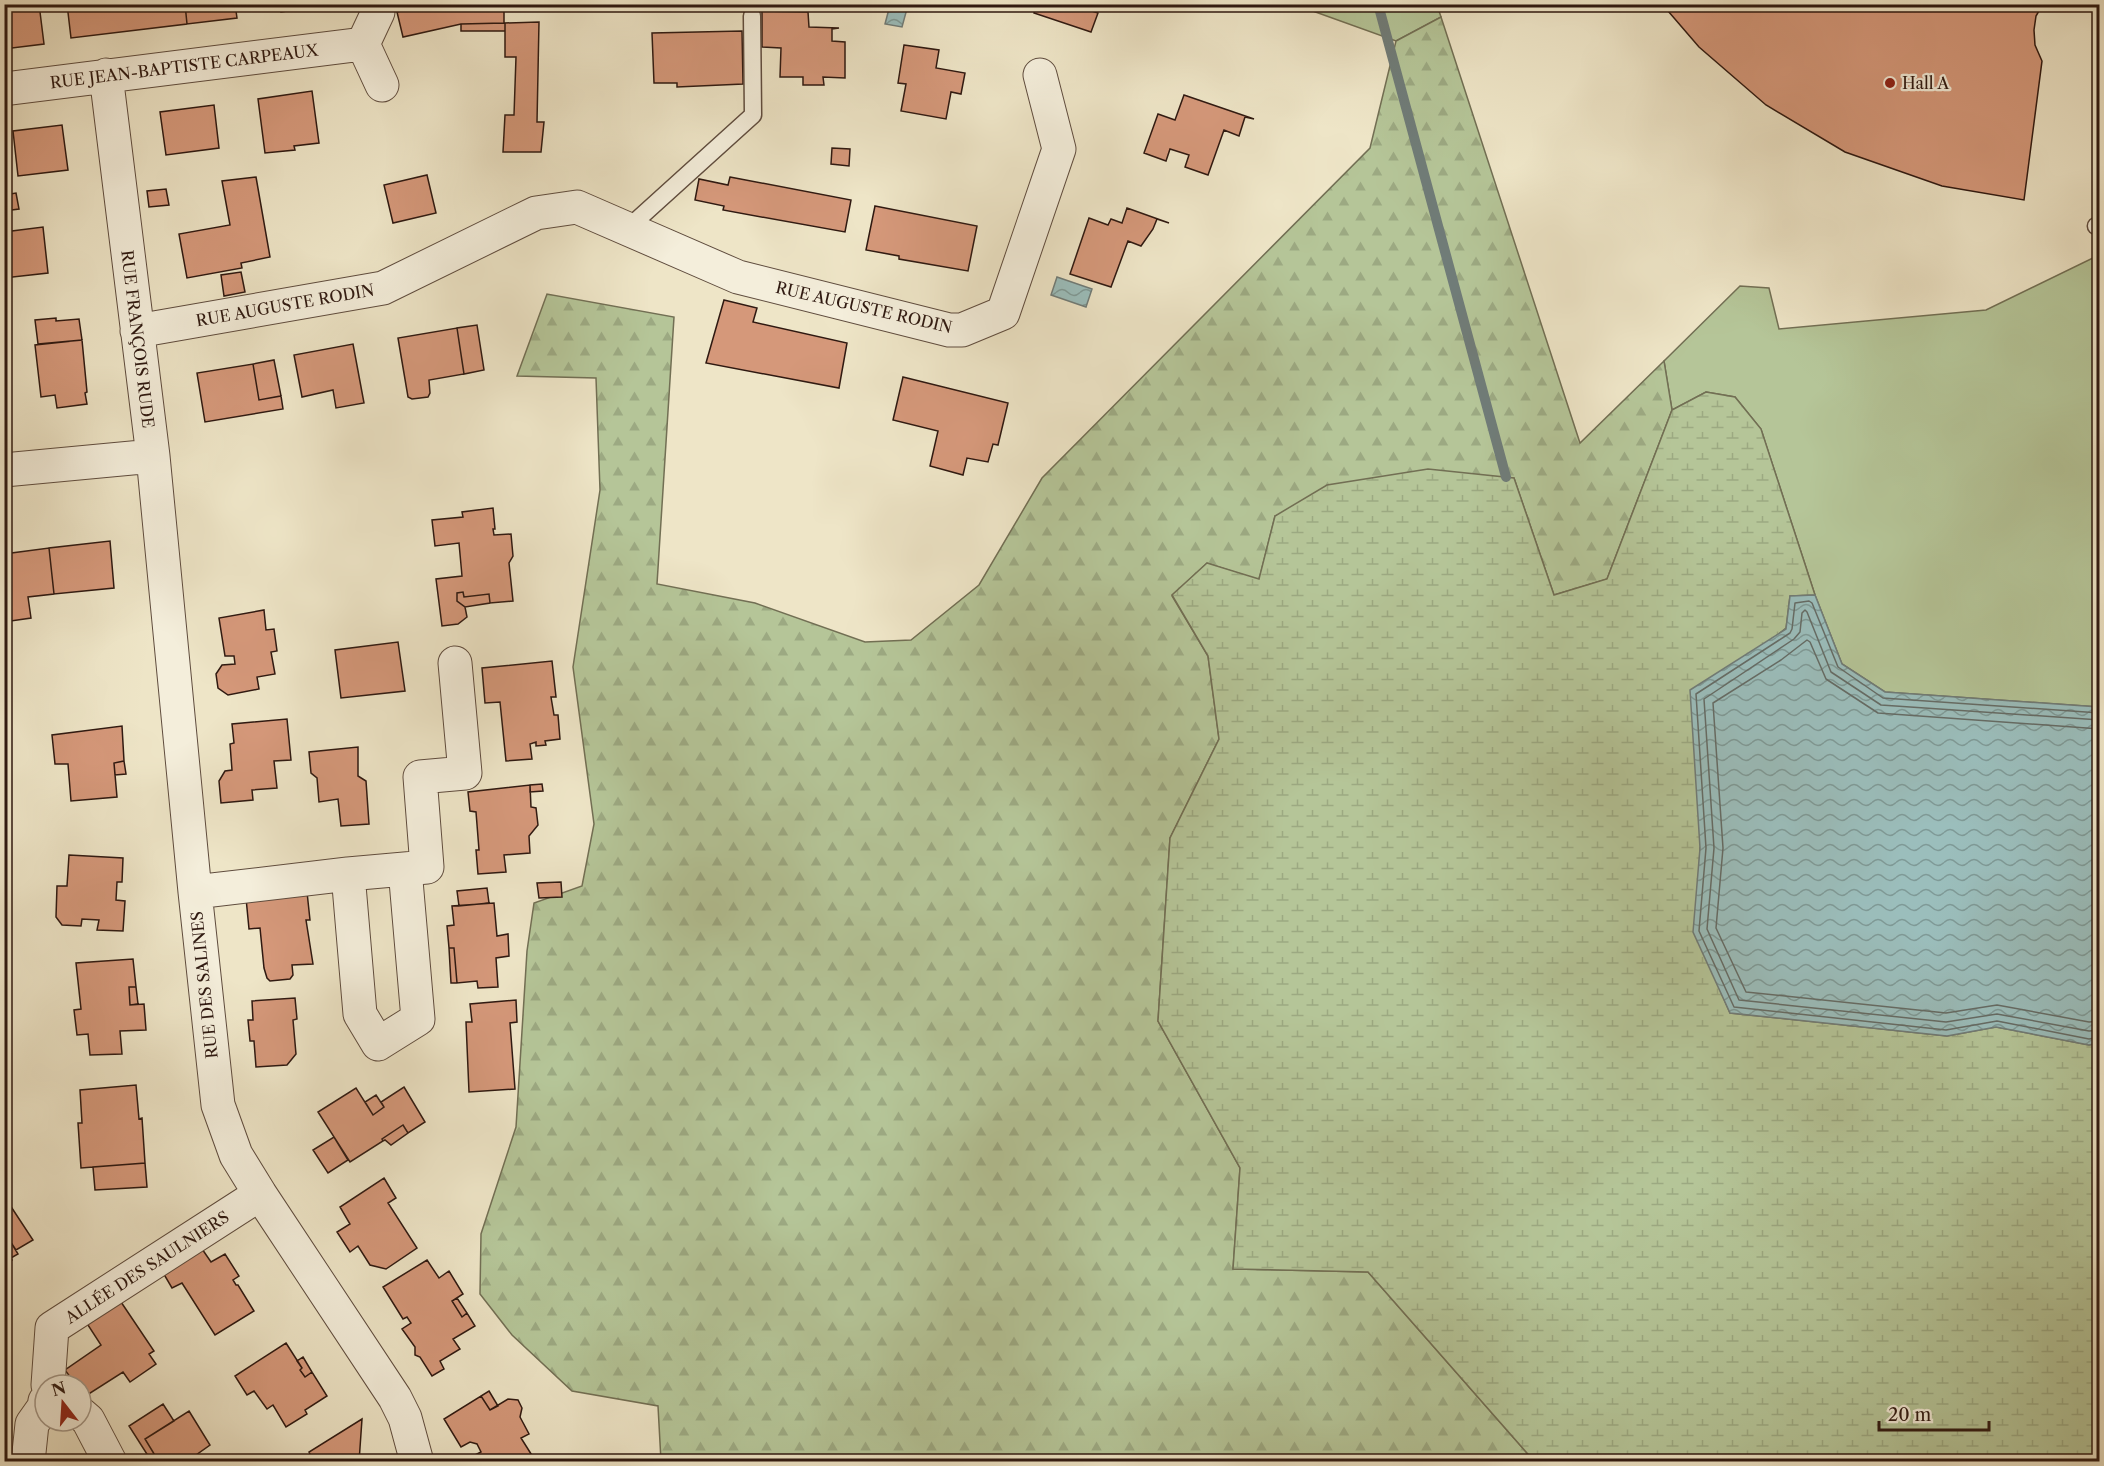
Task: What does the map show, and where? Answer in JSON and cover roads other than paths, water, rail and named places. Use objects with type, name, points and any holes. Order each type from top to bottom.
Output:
[{"type":"street","points":[[380,8],[363,44],[382,85]]},
{"type":"street","name":"RUE JEAN-BAPTISTE CARPEAUX","points":[[4,89],[363,44]]},
{"type":"street","name":"RUE FRANÇOIS RUDE","points":[[106,75],[153,456]]},
{"type":"street","name":"RUE AUGUSTE RODIN","points":[[137,331],[383,288],[536,213],[577,207],[738,277],[949,330],[962,330],[1003,313],[1059,149],[1040,75]]},
{"type":"street","points":[[4,470],[153,456]]},
{"type":"street","name":"RUE DES SALINES","points":[[153,456],[218,1105],[237,1155],[260,1194],[395,1398],[405,1418],[417,1461]]},
{"type":"street","points":[[195,892],[427,867],[420,777],[465,773],[455,663]]},
{"type":"street","points":[[348,874],[360,1014],[378,1044],[418,1019],[405,869]]},
{"type":"street","name":"ALLÉE DES SAULNIERS","points":[[49,1373],[52,1328],[260,1194]]},
{"type":"street","points":[[28,1461],[33,1423]]},
{"type":"street","points":[[93,1429],[110,1461]]},
{"type":"lane","points":[[627,229],[753,115],[752,16]]},
{"type":"water","points":[[890,5],[908,5],[902,27],[885,24]]},
{"type":"water","points":[[1057,277],[1092,289],[1086,307],[1051,295]]},
{"type":"water","points":[[1815,595],[1842,664],[1885,692],[2099,707],[2099,1043],[2089,1045],[1996,1027],[1947,1036],[1730,1013],[1693,932],[1700,848],[1690,690],[1786,629],[1790,596]]},
{"type":"waterway","points":[[1378,4],[1506,477]]},
{"type":"place","name":"Hall A","points":[[1890,83]]}]
